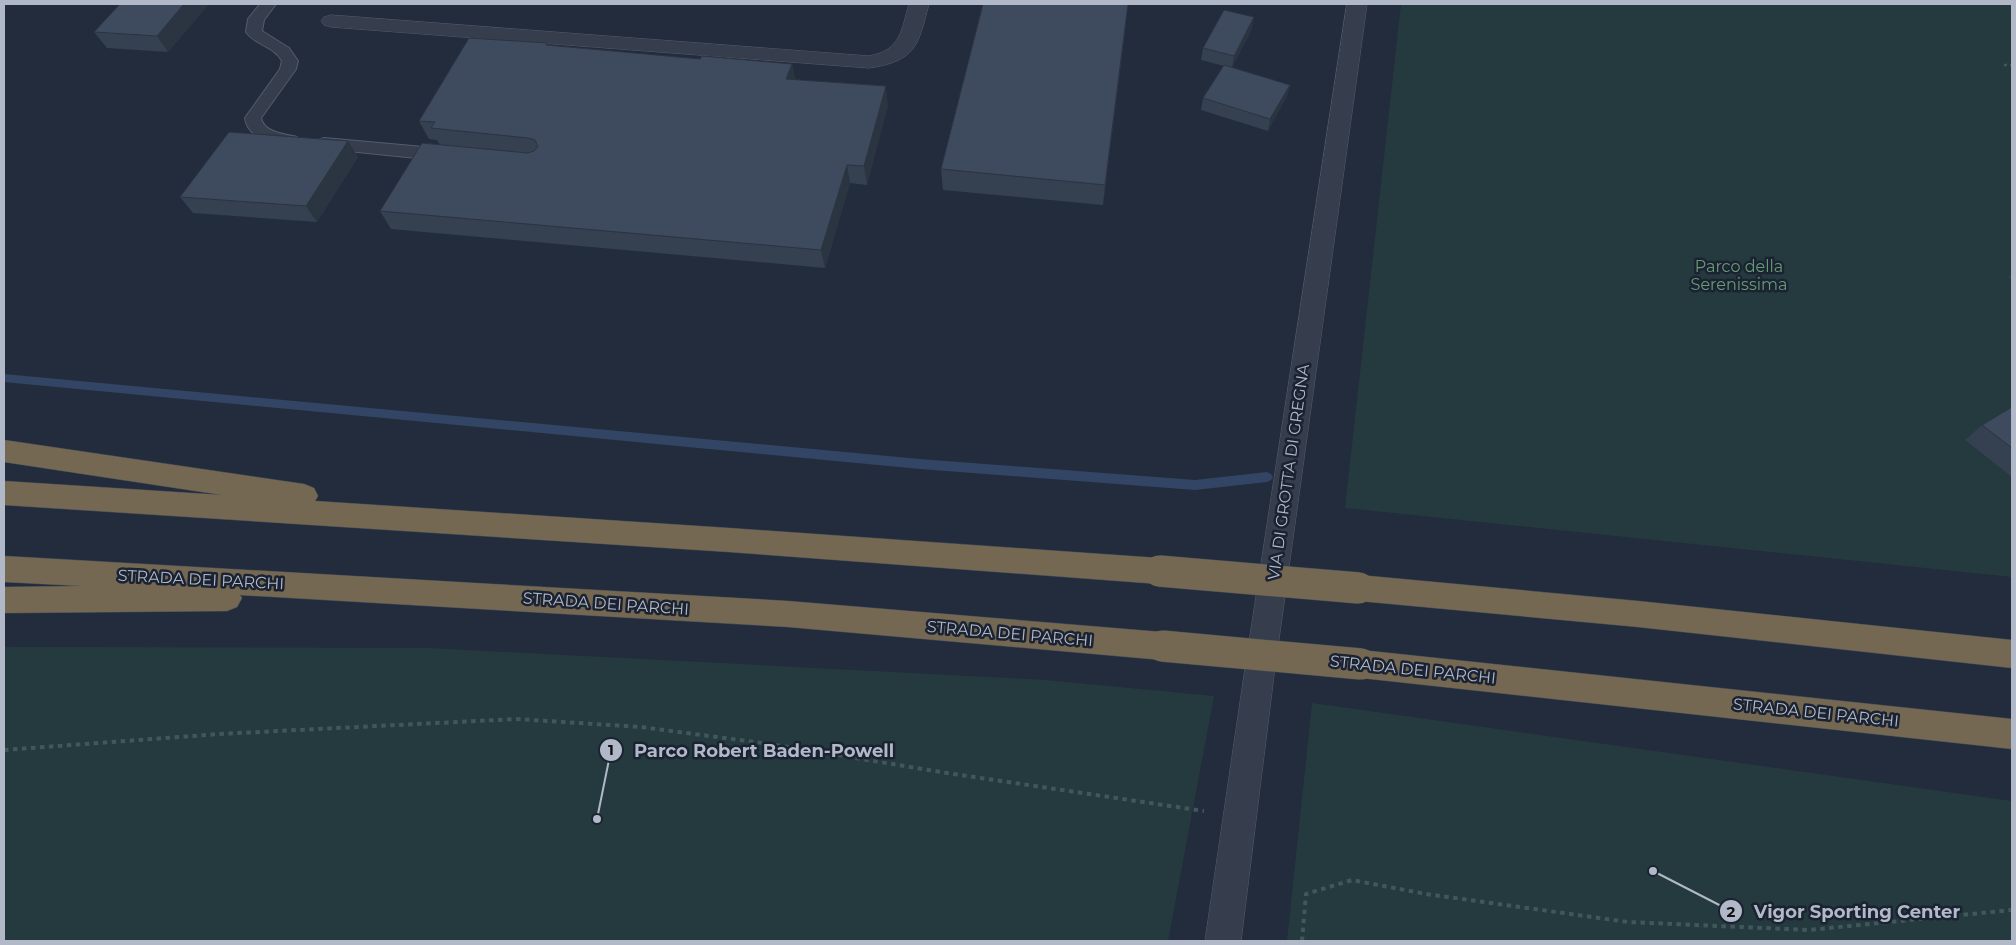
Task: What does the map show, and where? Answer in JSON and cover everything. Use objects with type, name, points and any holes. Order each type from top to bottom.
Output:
[{"type":"highway","points":[[4,451],[496,525]]},
{"type":"highway","points":[[4,493],[1159,571],[1648,615],[2012,654]]},
{"type":"highway","name":"STRADA DEI PARCHI","points":[[4,569],[788,614],[1361,664],[2012,734]]},
{"type":"highway","points":[[4,600],[496,596]]},
{"type":"street","points":[[331,21],[869,62],[886,59],[904,49],[909,40],[919,4]]},
{"type":"street","name":"VIA DI GROTTA DI GREGNA","points":[[1222,941],[1356,4]]},
{"type":"lane","points":[[268,4],[256,19],[254,32],[286,54],[290,61],[288,69],[253,118],[254,125],[258,130],[265,135],[290,140],[458,156]]},
{"type":"path","points":[[2004,65],[2012,65]]},
{"type":"path","points":[[4,750],[219,734],[526,720],[641,727],[761,742],[1240,816]]},
{"type":"path","points":[[1302,941],[1306,894],[1352,880],[1426,894],[1647,923],[1809,930],[2012,910]]},
{"type":"green space","name":"Parco della Serenissima","points":[[1401,4],[2012,4],[2012,577],[1345,508]]},
{"type":"green space","points":[[4,647],[429,648],[1046,680],[1214,696],[1168,941],[4,941]]},
{"type":"green space","points":[[1312,703],[2012,801],[2012,941],[1287,941]]},
{"type":"building","points":[[120,4],[184,4],[157,36],[94,32]]},
{"type":"building","points":[[983,4],[1128,4],[1105,185],[941,169]]},
{"type":"building","points":[[1224,10],[1254,17],[1234,56],[1203,48]]},
{"type":"building","points":[[469,38],[547,43],[546,45],[700,59],[702,56],[792,64],[786,79],[886,86],[864,166],[847,165],[821,250],[380,211],[422,143],[528,153],[538,147],[535,140],[528,138],[431,128],[435,122],[419,121]]},
{"type":"building","points":[[1224,65],[1290,85],[1270,119],[1203,98]]},
{"type":"building","points":[[229,132],[348,141],[306,206],[180,197]]},
{"type":"building","points":[[2012,407],[2012,448],[1982,425]]},
{"type":"waterway","points":[[4,378],[920,464],[1195,485],[1267,477]]},
{"type":"place","name":"Parco Robert Baden-Powell","points":[[597,819]]},
{"type":"place","name":"Vigor Sporting Center","points":[[1653,871]]}]
